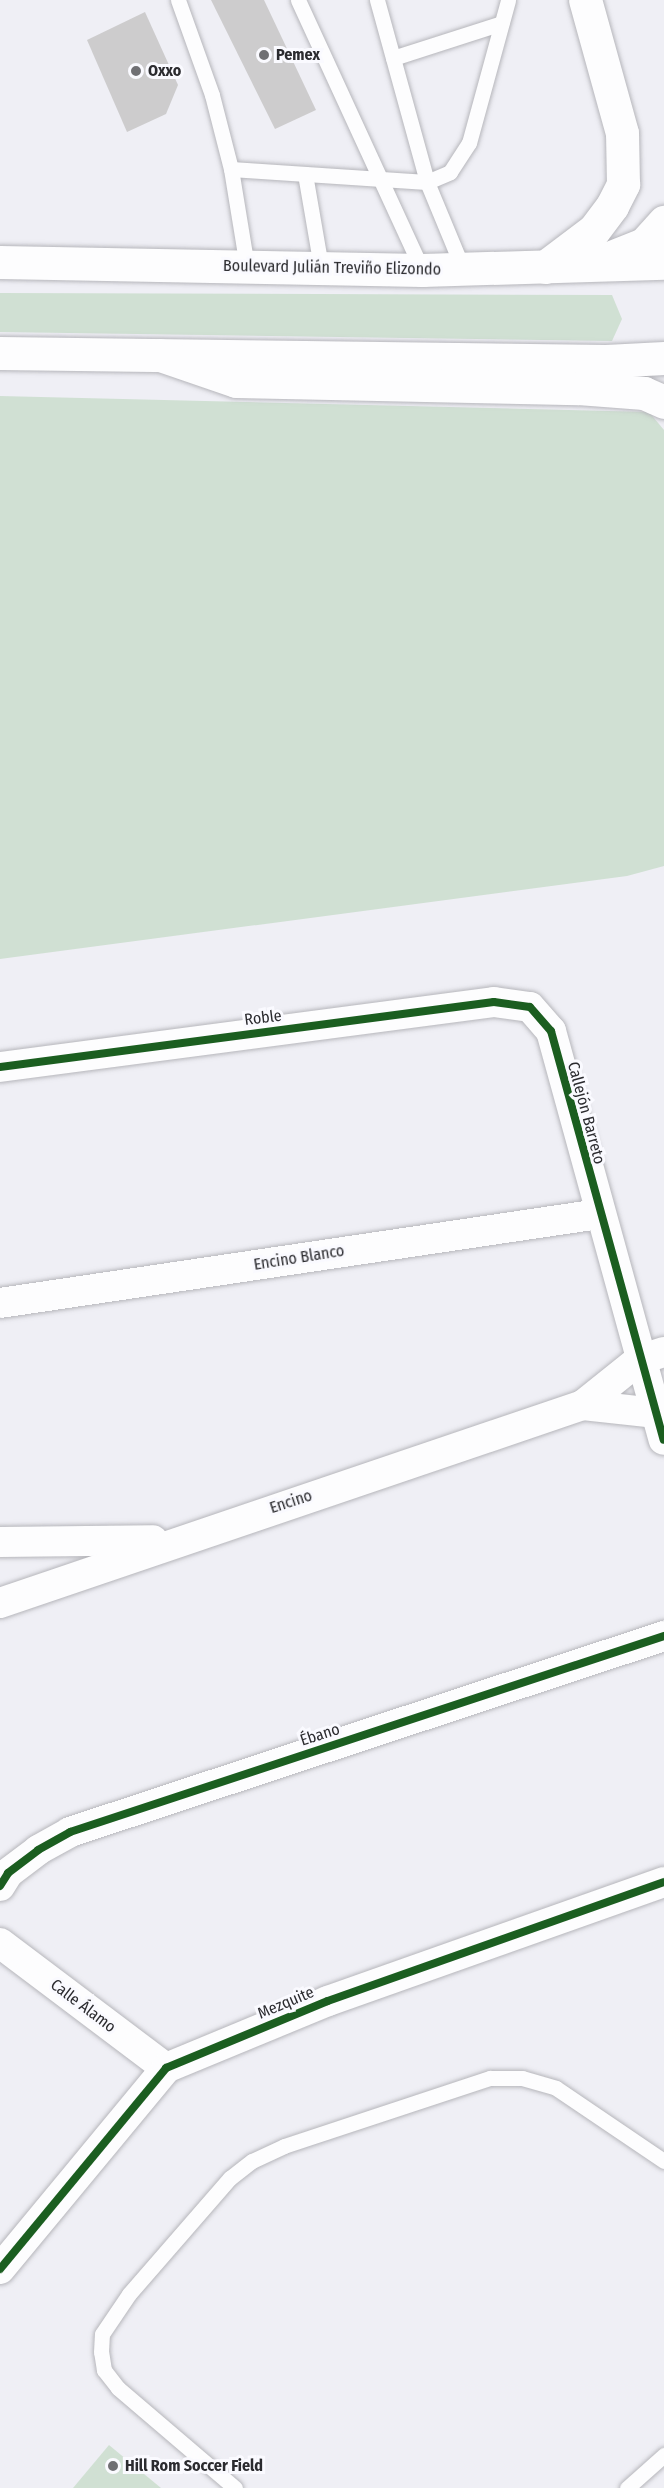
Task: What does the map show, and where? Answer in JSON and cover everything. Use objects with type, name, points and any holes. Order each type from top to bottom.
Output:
[{"type":"main road","points":[[545,267],[594,230],[612,206],[623,184],[622,133],[585,0]]},
{"type":"main road","points":[[589,266],[644,244],[664,222]]},
{"type":"main road","name":"Boulevard Julián Treviño Elizondo","points":[[0,262],[422,270],[664,263]]},
{"type":"main road","points":[[0,353],[664,358]]},
{"type":"main road","points":[[160,355],[237,381],[578,388],[644,393],[664,402]]},
{"type":"street","name":"Roble","points":[[0,1066],[494,1002],[530,1007]]},
{"type":"street","name":"Callejón Barreto","points":[[530,1007],[551,1031],[599,1214],[652,1356],[662,1423]]},
{"type":"street","name":"Encino Blanco","points":[[0,1303],[599,1214]]},
{"type":"street","name":"Encino","points":[[0,1603],[179,1539],[583,1405],[652,1356]]},
{"type":"street","name":"Encino","points":[[583,1405],[662,1423]]},
{"type":"street","points":[[0,1542],[179,1539]]},
{"type":"street","name":"Ébano","points":[[0,1886],[8,1873],[38,1850],[70,1832],[664,1636]]},
{"type":"street","name":"Mezquite","points":[[0,2269],[166,2068],[328,2001],[664,1882]]},
{"type":"street","name":"Calle Álamo","points":[[0,1943],[166,2068]]},
{"type":"lane","points":[[178,0],[212,95],[231,169],[247,267]]},
{"type":"lane","points":[[298,0],[422,270]]},
{"type":"lane","points":[[377,0],[427,182],[463,269]]},
{"type":"lane","points":[[231,169],[427,182],[450,172],[469,143],[508,0]]},
{"type":"lane","points":[[393,58],[502,23]]},
{"type":"lane","points":[[305,174],[321,267]]},
{"type":"lane","points":[[235,2488],[118,2388],[104,2370],[101,2352],[102,2334],[129,2294],[223,2185],[252,2161],[284,2146],[490,2078],[522,2078],[556,2088],[664,2161]]},
{"type":"lane","points":[[627,2488],[664,2455]]},
{"type":"green space","points":[[0,293],[612,295],[622,319],[612,341],[0,332]]},
{"type":"green space","points":[[0,396],[649,412],[664,430],[664,866],[627,876],[0,959]]},
{"type":"green space","name":"Hill Rom Soccer Field","points":[[109,2445],[161,2488],[73,2488]]},
{"type":"building","name":"Pemex","points":[[211,0],[264,0],[316,110],[275,129]]},
{"type":"building","name":"Oxxo","points":[[145,12],[178,85],[166,114],[127,132],[87,40]]},
{"type":"cycle path","points":[[0,1067],[494,1002],[530,1007],[551,1031],[664,1440]]},
{"type":"cycle path","points":[[0,1886],[8,1873],[38,1850],[70,1832],[664,1636]]},
{"type":"cycle path","points":[[0,2269],[166,2068],[328,2001],[664,1882]]},
{"type":"place","name":"Pemex","points":[[264,55]]},
{"type":"place","name":"Oxxo","points":[[136,71]]},
{"type":"place","name":"Hill Rom Soccer Field","points":[[113,2466]]}]
